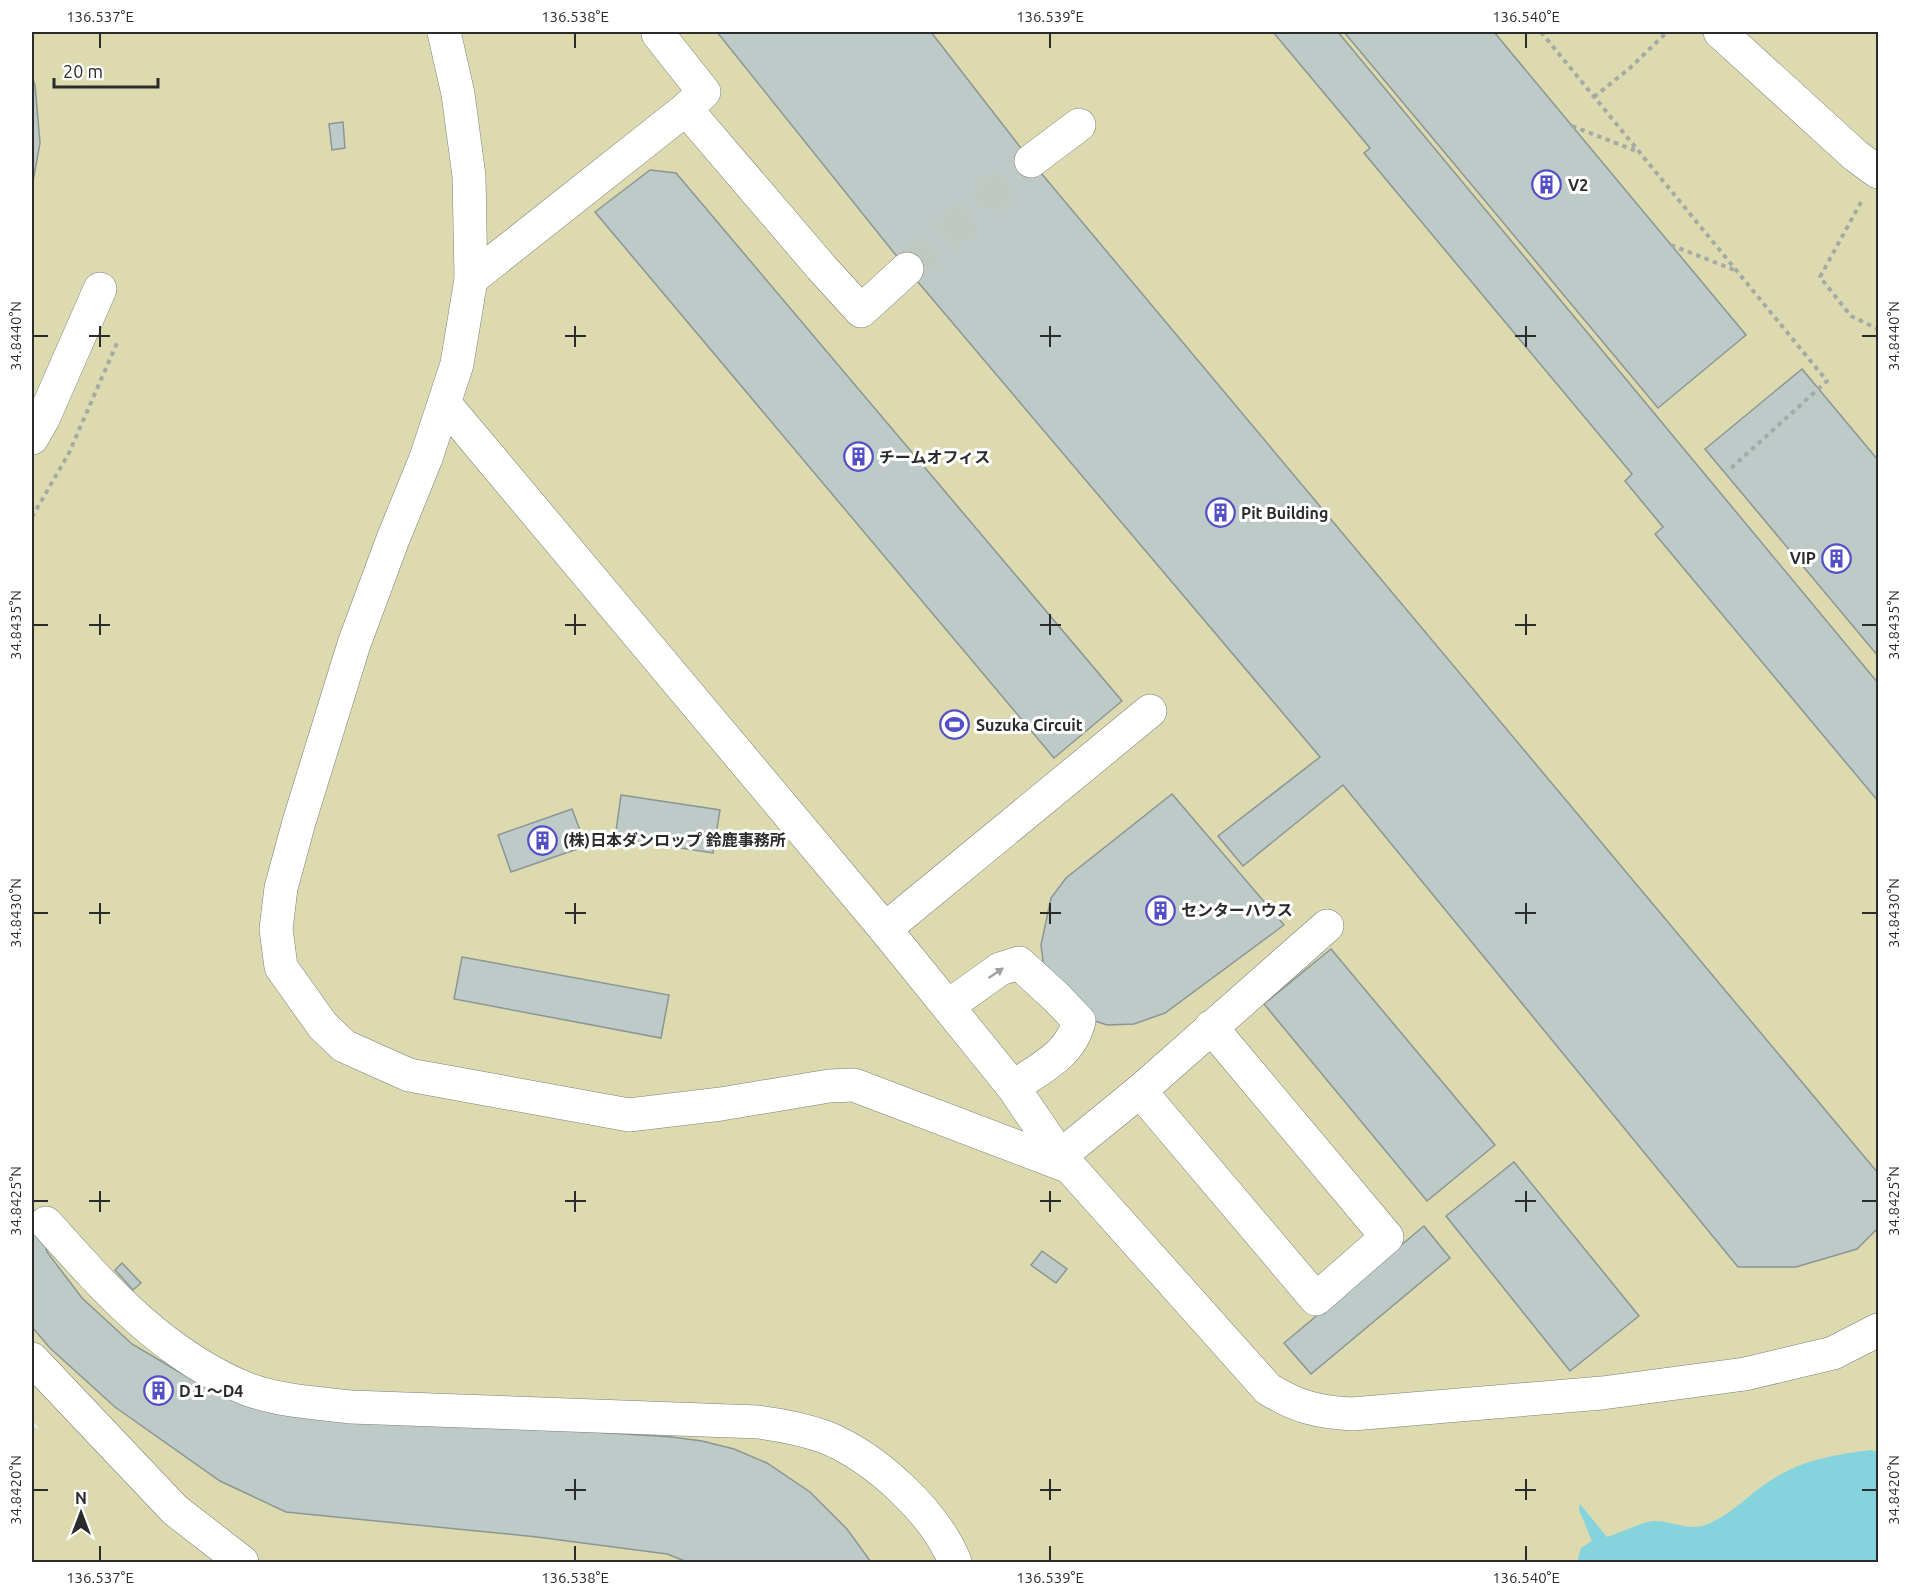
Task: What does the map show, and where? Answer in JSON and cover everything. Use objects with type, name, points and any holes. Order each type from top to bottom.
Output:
[{"type":"lane","points":[[444,32],[458,94],[469,176],[471,279],[457,363],[445,404],[354,644],[299,822],[281,888],[276,929],[281,967],[323,1026],[344,1046],[409,1075],[629,1115],[721,1104],[829,1086],[854,1085],[1065,1162]]},
{"type":"lane","points":[[1720,32],[1856,156],[1871,185]]},
{"type":"lane","points":[[471,279],[686,109],[704,92],[658,34]]},
{"type":"lane","points":[[686,109],[861,311],[907,269]]},
{"type":"lane","points":[[1031,161],[1080,125]]},
{"type":"lane","points":[[32,438],[43,419],[100,289]]},
{"type":"lane","points":[[445,404],[948,1006],[1013,1087],[1065,1162],[1268,1389],[1289,1402],[1329,1413],[1352,1414],[1602,1393],[1745,1374],[1833,1353],[1878,1331]]},
{"type":"lane","points":[[885,929],[1150,711]]},
{"type":"lane","points":[[1065,1162],[1211,1027],[1327,926]]},
{"type":"lane","points":[[948,1006],[1000,969],[1019,963],[1055,996],[1078,1022],[1072,1041],[1063,1052],[1013,1087]]},
{"type":"lane","points":[[1140,1091],[1316,1299],[1387,1237],[1211,1027]]},
{"type":"lane","points":[[46,1223],[103,1287],[148,1329],[194,1363],[249,1389],[293,1400],[351,1407],[758,1422],[800,1429],[827,1438],[858,1454],[892,1479],[927,1516],[955,1563]]},
{"type":"lane","points":[[32,1359],[175,1510],[242,1563]]},
{"type":"path","points":[[1541,32],[1827,381],[1729,470]]},
{"type":"path","points":[[1594,96],[1630,68],[1667,32]]},
{"type":"path","points":[[1572,126],[1640,152]]},
{"type":"path","points":[[1871,185],[1820,277],[1851,316],[1878,329]]},
{"type":"path","points":[[1671,245],[1737,271]]},
{"type":"shaded area","name":"Suzuka Circuit","points":[[32,32],[1878,32],[1878,1562],[32,1562],[32,1426],[40,1430],[32,1419]]},
{"type":"water","points":[[1871,1450],[1878,1452],[1878,1562],[1577,1562],[1581,1548],[1592,1541],[1579,1510],[1580,1504],[1607,1537],[1651,1521],[1698,1527],[1725,1515],[1769,1482],[1800,1465],[1823,1458]]},
{"type":"building","name":"Pit Building","points":[[717,32],[931,32],[1031,161],[1878,1173],[1878,1228],[1857,1249],[1796,1267],[1738,1267],[1343,785],[1243,866],[1218,836],[1320,757],[907,269]]},
{"type":"building","points":[[1273,32],[1338,32],[1878,683],[1878,801],[1655,534],[1663,527],[1625,481],[1632,474],[1364,153],[1370,148]]},
{"type":"building","name":"V2","points":[[1344,32],[1494,32],[1746,335],[1658,408]]},
{"type":"building","points":[[32,77],[35,85],[40,143],[32,187]]},
{"type":"building","points":[[343,122],[345,148],[332,150],[329,124]]},
{"type":"building","name":"チームオフィス","points":[[650,170],[676,173],[1122,701],[1054,758],[595,212]]},
{"type":"building","name":"VIP","points":[[1802,369],[1878,460],[1878,656],[1705,449]]},
{"type":"building","name":"センターハウス","points":[[1172,794],[1284,925],[1165,1013],[1134,1024],[1107,1025],[1089,1019],[1044,968],[1041,945],[1051,898],[1066,878]]},
{"type":"building","points":[[621,795],[720,810],[713,853],[615,838]]},
{"type":"building","name":"(株)日本ダンロップ 鈴鹿事務所","points":[[572,809],[586,846],[511,872],[498,835]]},
{"type":"building","points":[[1331,949],[1495,1145],[1427,1201],[1264,1004]]},
{"type":"building","points":[[462,957],[669,995],[661,1038],[454,999]]},
{"type":"building","points":[[1514,1162],[1639,1316],[1570,1371],[1446,1216]]},
{"type":"building","name":"D１～D4","points":[[32,1215],[41,1228],[47,1252],[82,1298],[132,1344],[191,1379],[245,1404],[531,1428],[672,1437],[734,1449],[767,1463],[810,1492],[847,1529],[871,1562],[687,1562],[667,1554],[537,1537],[286,1512],[220,1481],[115,1407],[50,1348],[32,1327]]},
{"type":"building","points":[[1424,1226],[1450,1258],[1311,1374],[1284,1343]]},
{"type":"building","points":[[1042,1251],[1067,1269],[1056,1283],[1031,1265]]},
{"type":"building","points":[[122,1263],[141,1283],[133,1290],[115,1270]]},
{"type":"tunnel","points":[[907,269],[1031,161]]},
{"type":"place","name":"V2","points":[[1547,185]]},
{"type":"place","name":"チームオフィス","points":[[858,457]]},
{"type":"place","name":"Pit Building","points":[[1220,513]]},
{"type":"place","name":"VIP","points":[[1837,558]]},
{"type":"place","name":"Suzuka Circuit","points":[[955,725]]},
{"type":"place","name":"(株)日本ダンロップ 鈴鹿事務所","points":[[542,840]]},
{"type":"place","name":"センターハウス","points":[[1160,910]]},
{"type":"place","name":"D１～D4","points":[[158,1391]]}]
